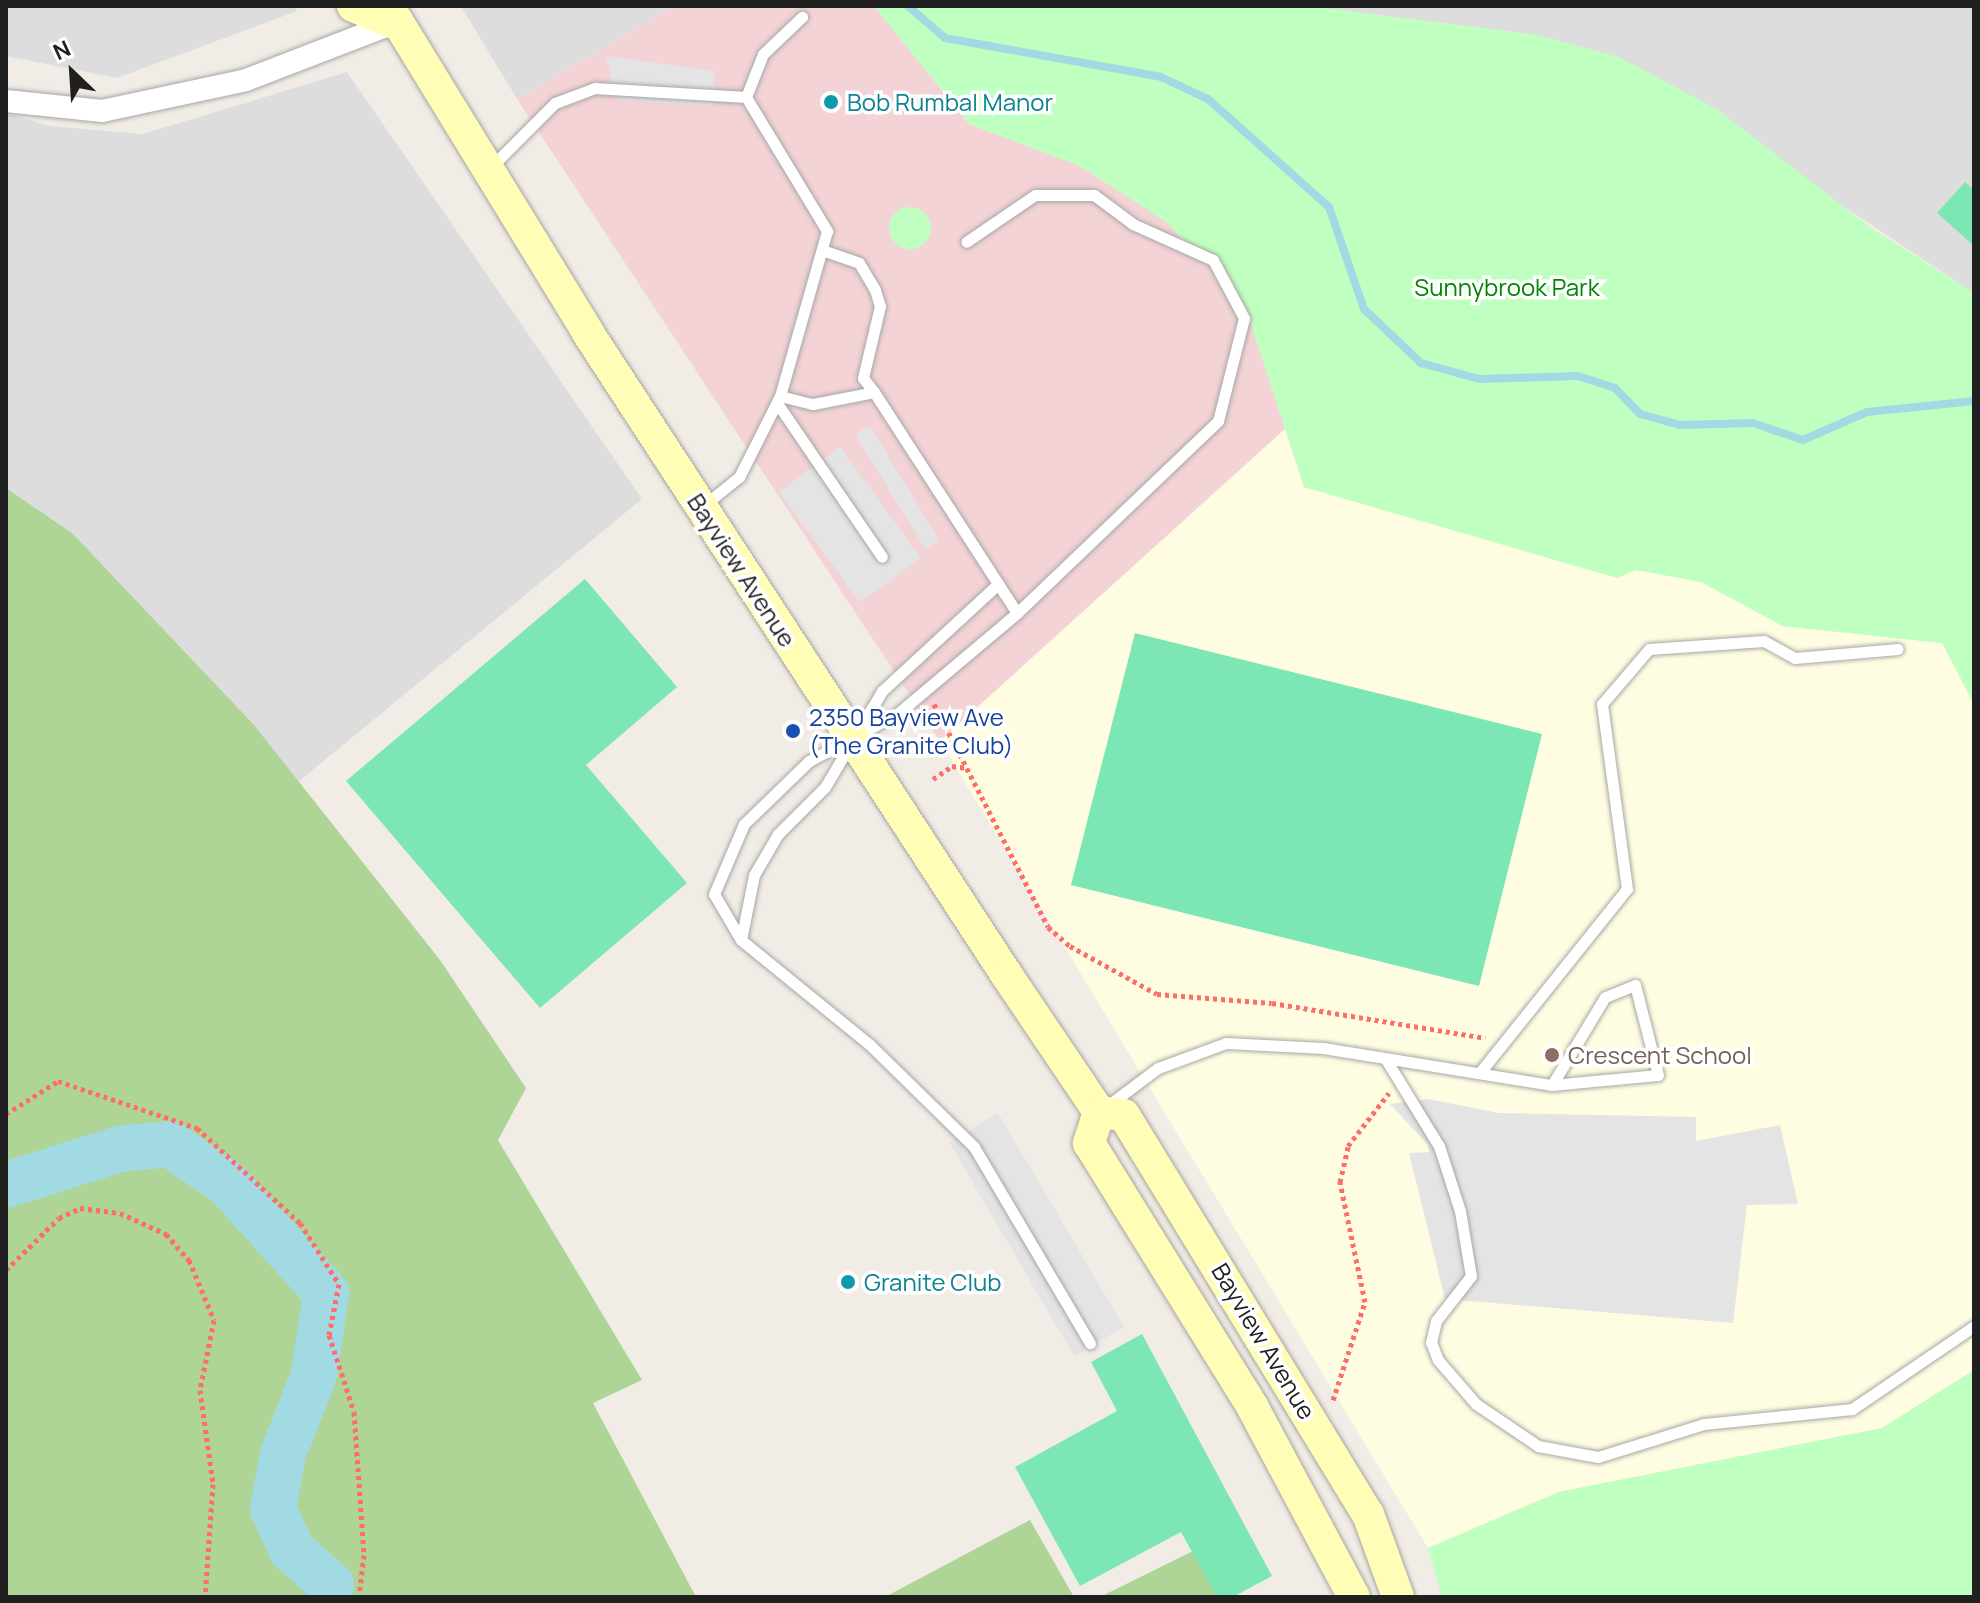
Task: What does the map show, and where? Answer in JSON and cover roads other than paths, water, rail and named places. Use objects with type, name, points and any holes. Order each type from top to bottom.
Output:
[{"type":"main road","points":[[353,6],[391,14]]},
{"type":"main road","name":"Bayview Avenue","points":[[391,14],[700,508],[1099,1112],[1124,1115],[1243,1303],[1368,1514],[1398,1597]]},
{"type":"main road","name":"Bayview Avenue","points":[[1099,1112],[1089,1143],[1253,1408],[1354,1597]]},
{"type":"street","points":[[6,101],[102,111],[246,80],[391,14]]},
{"type":"lane","points":[[746,97],[763,54],[802,17]]},
{"type":"lane","points":[[487,171],[555,103],[595,88],[746,97]]},
{"type":"lane","points":[[700,508],[739,477],[778,399],[827,231],[746,97]]},
{"type":"lane","points":[[966,242],[1035,195],[1094,195],[1133,224],[1213,260],[1244,318],[1218,421],[1017,613],[927,689],[853,739],[809,761],[744,824],[714,894],[741,940],[870,1045],[974,1147],[1090,1343]]},
{"type":"lane","points":[[822,250],[859,263],[875,290],[880,306],[863,378],[1017,613]]},
{"type":"lane","points":[[778,399],[813,404],[874,392]]},
{"type":"lane","points":[[778,399],[882,557]]},
{"type":"lane","points":[[741,940],[754,875],[778,834],[825,787],[882,691],[998,584]]},
{"type":"lane","points":[[1481,1071],[1627,889],[1602,704],[1649,649],[1764,641],[1795,658],[1898,649]]},
{"type":"lane","points":[[1099,1112],[1158,1068],[1226,1043],[1385,1058],[1481,1071],[1552,1085],[1658,1075],[1635,985],[1605,997],[1552,1085]]},
{"type":"lane","points":[[1385,1058],[1439,1146],[1471,1276],[1436,1321],[1431,1342],[1438,1360],[1476,1404],[1564,1456],[1598,1457],[1704,1424],[1852,1409],[1974,1326]]},
{"type":"waterway","points":[[908,6],[945,38],[1161,77],[1208,99],[1329,207],[1364,309],[1421,363],[1479,379],[1578,376],[1615,388],[1640,414],[1680,425],[1753,423],[1803,440],[1867,412],[1974,401]]},
{"type":"waterway","points":[[6,1185],[120,1149],[170,1144],[228,1184],[326,1293],[314,1375],[283,1454],[273,1509],[292,1550],[331,1585],[329,1597]]},
{"type":"place","name":"Bob Rumbal Manor","points":[[831,102]]},
{"type":"place","name":"2350 Bayview Ave (The Granite Club)","points":[[793,731]]},
{"type":"place","name":"Crescent School","points":[[1552,1055]]},
{"type":"place","name":"Granite Club","points":[[848,1282]]},
{"type":"park label","name":"Sunnybrook Park","points":[[1507,287]]}]
